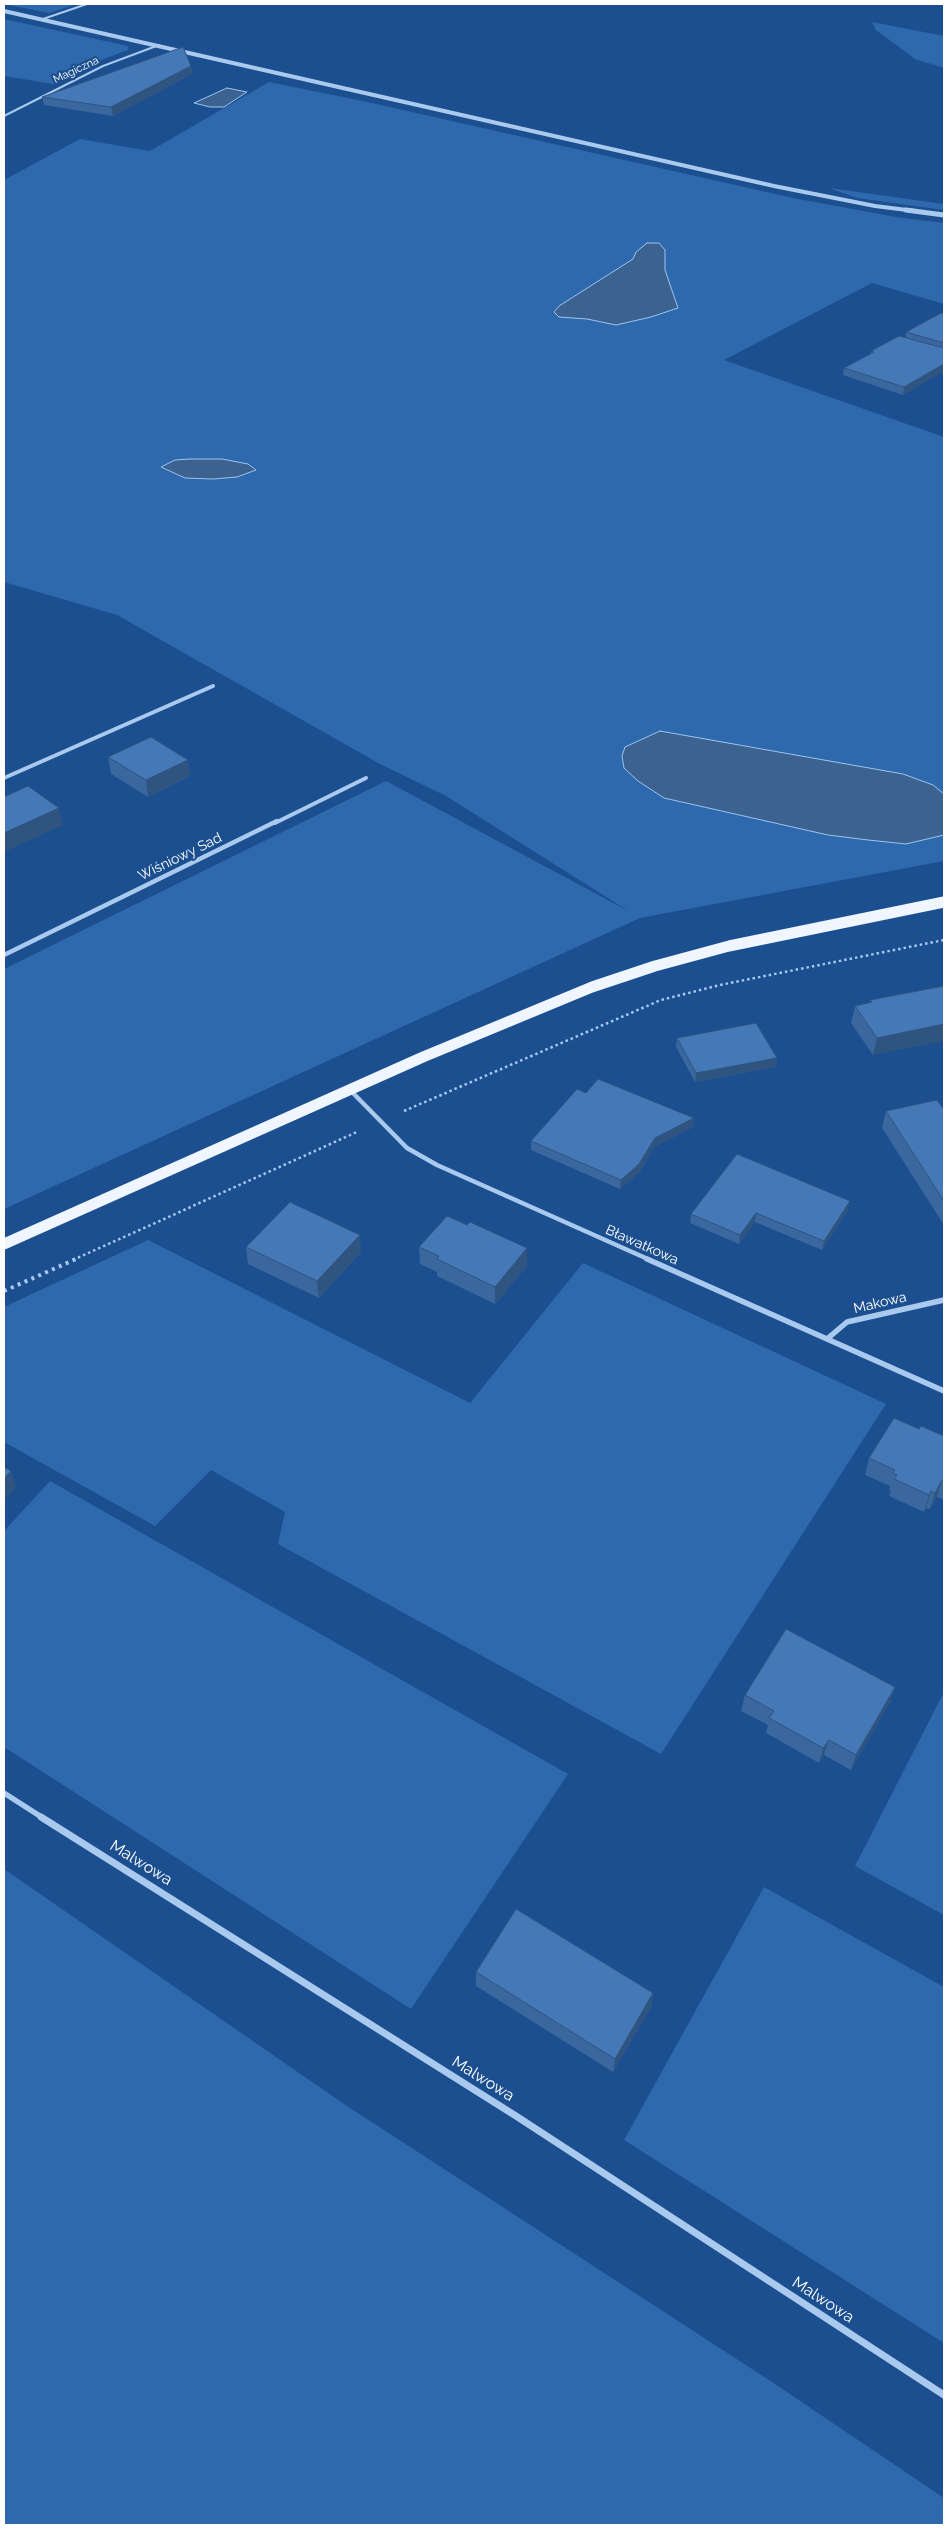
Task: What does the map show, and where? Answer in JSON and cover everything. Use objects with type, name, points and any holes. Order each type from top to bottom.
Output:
[{"type":"main road","points":[[4,1244],[350,1090],[552,1003],[655,966],[800,930],[944,902]]},
{"type":"street","points":[[4,11],[774,186],[866,204],[944,215]]},
{"type":"street","name":"Magiczna","points":[[4,116],[103,66],[158,45]]},
{"type":"street","points":[[4,778],[213,686]]},
{"type":"street","name":"Wiśniowy Sad","points":[[4,955],[366,778]]},
{"type":"street","name":"Bławatkowa","points":[[350,1090],[379,1122],[407,1148],[437,1165],[944,1392]]},
{"type":"street","name":"Makowa","points":[[827,1339],[846,1322],[944,1300]]},
{"type":"street","name":"Malwowa","points":[[4,1794],[516,2116],[944,2395]]},
{"type":"lane","points":[[44,19],[87,4]]},
{"type":"path","points":[[4,1291],[379,1122],[661,1000],[720,985],[944,940]]},
{"type":"shaded area","points":[[4,4],[77,4],[49,13]]},
{"type":"shaded area","points":[[4,19],[128,46],[128,50],[85,66],[53,84],[4,76]]},
{"type":"shaded area","points":[[872,22],[944,36],[944,68],[915,59],[876,30]]},
{"type":"shaded area","points":[[269,82],[372,103],[793,198],[896,217],[944,223],[944,304],[872,283],[724,360],[944,437],[944,861],[640,918],[4,1209],[4,969],[386,781],[630,912],[446,796],[380,764],[117,615],[4,582],[4,180],[80,139],[150,151]]},
{"type":"shaded area","points":[[227,88],[247,92],[224,107],[210,107],[194,103]]},
{"type":"shaded area","points":[[829,188],[944,204],[944,210],[857,198]]},
{"type":"shaded area","points":[[647,243],[659,243],[665,250],[665,270],[678,308],[651,317],[616,325],[587,319],[559,317],[554,312],[559,306],[633,259],[636,252]]},
{"type":"shaded area","points":[[222,459],[248,464],[256,470],[237,477],[213,479],[185,478],[161,467],[175,460]]},
{"type":"shaded area","points":[[660,731],[903,774],[933,785],[944,794],[944,835],[906,844],[828,835],[664,798],[638,781],[624,768],[622,756],[625,747]]},
{"type":"shaded area","points":[[148,1240],[470,1403],[583,1263],[886,1404],[661,1754],[278,1544],[285,1512],[211,1470],[155,1526],[4,1442],[4,1307]]},
{"type":"shaded area","points":[[50,1481],[568,1774],[411,2009],[4,1747],[4,1531]]},
{"type":"shaded area","points":[[944,1692],[944,1915],[855,1866]]},
{"type":"shaded area","points":[[4,1869],[344,2104],[772,2382],[944,2498],[944,2525],[4,2525]]},
{"type":"shaded area","points":[[764,1887],[944,1987],[944,2343],[624,2140]]},
{"type":"building","points":[[183,47],[191,66],[111,107],[42,97]]},
{"type":"building","points":[[941,313],[944,314],[944,343],[906,332]]},
{"type":"building","points":[[899,336],[944,348],[944,364],[904,387],[844,368],[874,352],[871,351]]},
{"type":"building","points":[[151,737],[188,760],[146,780],[108,757]]},
{"type":"building","points":[[28,786],[59,808],[4,833],[4,797]]},
{"type":"building","points":[[944,986],[944,1024],[877,1038],[855,1006],[872,1002],[870,1000]]},
{"type":"building","points":[[756,1023],[777,1058],[696,1073],[677,1038]]},
{"type":"building","points":[[598,1079],[694,1118],[655,1138],[639,1164],[621,1180],[531,1141],[577,1089],[586,1093]]},
{"type":"building","points":[[937,1100],[944,1110],[944,1201],[886,1111]]},
{"type":"building","points":[[737,1154],[850,1201],[824,1241],[756,1213],[740,1235],[691,1214]]},
{"type":"building","points":[[290,1202],[360,1235],[317,1281],[246,1247]]},
{"type":"building","points":[[447,1216],[467,1225],[470,1222],[527,1248],[495,1287],[437,1259],[439,1256],[419,1247]]},
{"type":"building","points":[[894,1418],[919,1429],[921,1426],[944,1436],[944,1481],[942,1480],[935,1493],[931,1491],[929,1495],[894,1479],[897,1475],[893,1473],[895,1470],[869,1458]]},
{"type":"building","points":[[4,1467],[11,1471],[4,1479]]},
{"type":"building","points":[[786,1629],[895,1687],[856,1755],[829,1740],[823,1748],[769,1718],[774,1711],[745,1695]]},
{"type":"building","points":[[516,1909],[653,1993],[615,2059],[476,1972]]}]
